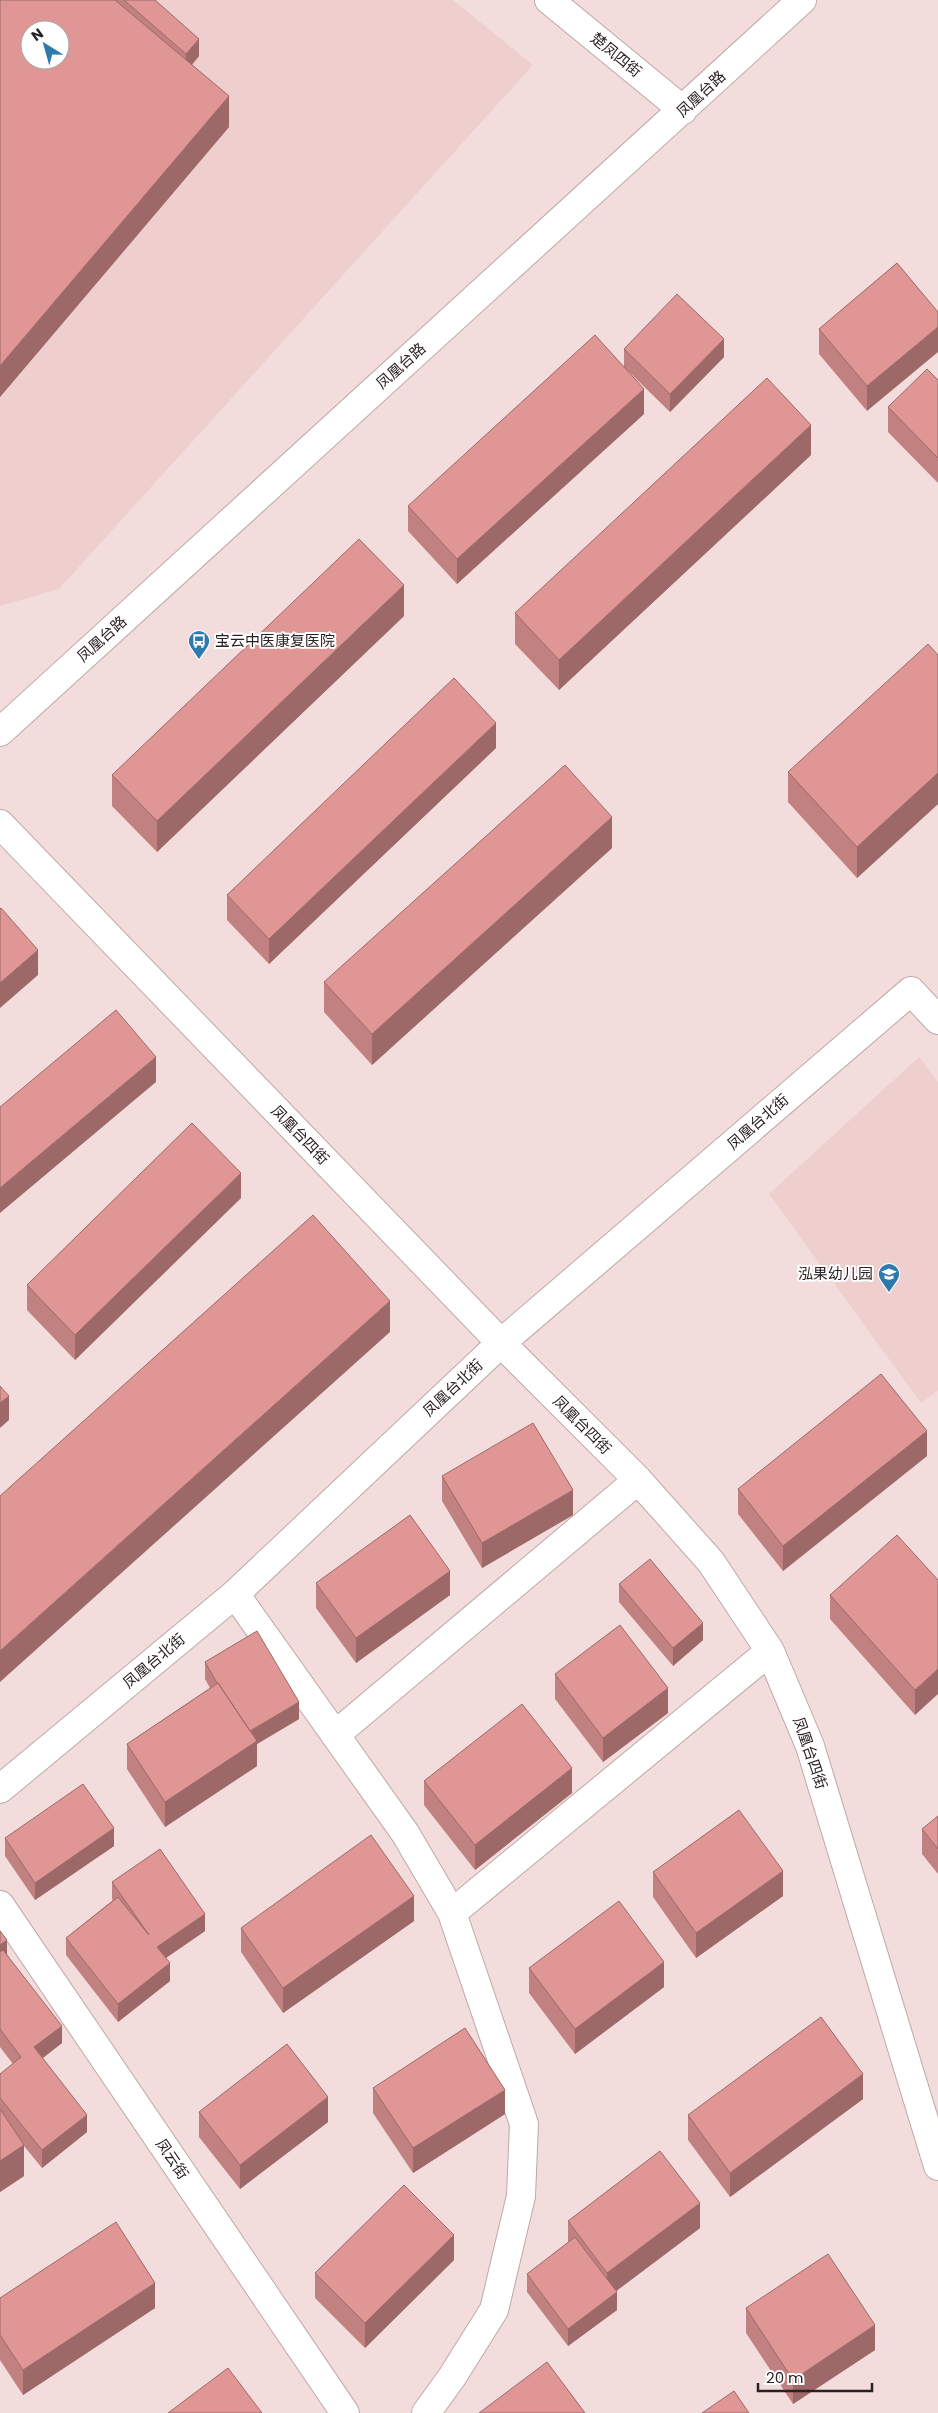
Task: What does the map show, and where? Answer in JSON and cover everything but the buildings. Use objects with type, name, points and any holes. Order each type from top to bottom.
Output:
[{"type":"street","name":"楚凤四街","points":[[549,0],[683,110]]},
{"type":"street","name":"凤凰台路","points":[[0,732],[802,0]]},
{"type":"street","name":"凤凰台四街","points":[[0,824],[501,1343],[638,1480],[711,1562],[770,1650],[810,1746],[938,2166]]},
{"type":"street","name":"凤凰台北街","points":[[0,1790],[235,1594],[501,1343],[911,991],[938,1020]]},
{"type":"street","points":[[336,1735],[638,1480]]},
{"type":"street","points":[[235,1594],[405,1833],[452,1913],[524,2124],[521,2196],[494,2310],[452,2377],[426,2413]]},
{"type":"street","points":[[452,1913],[770,1650]]},
{"type":"street","name":"凤云街","points":[[0,1905],[345,2413]]},
{"type":"shaded area","points":[[0,0],[453,0],[533,65],[59,589],[0,606]]},
{"type":"shaded area","name":"泓果幼儿园","points":[[919,1057],[938,1082],[938,1391],[921,1403],[769,1194]]},
{"type":"place","name":"宝云中医康复医院","points":[[199,660]]},
{"type":"place","name":"泓果幼儿园","points":[[889,1293]]}]
